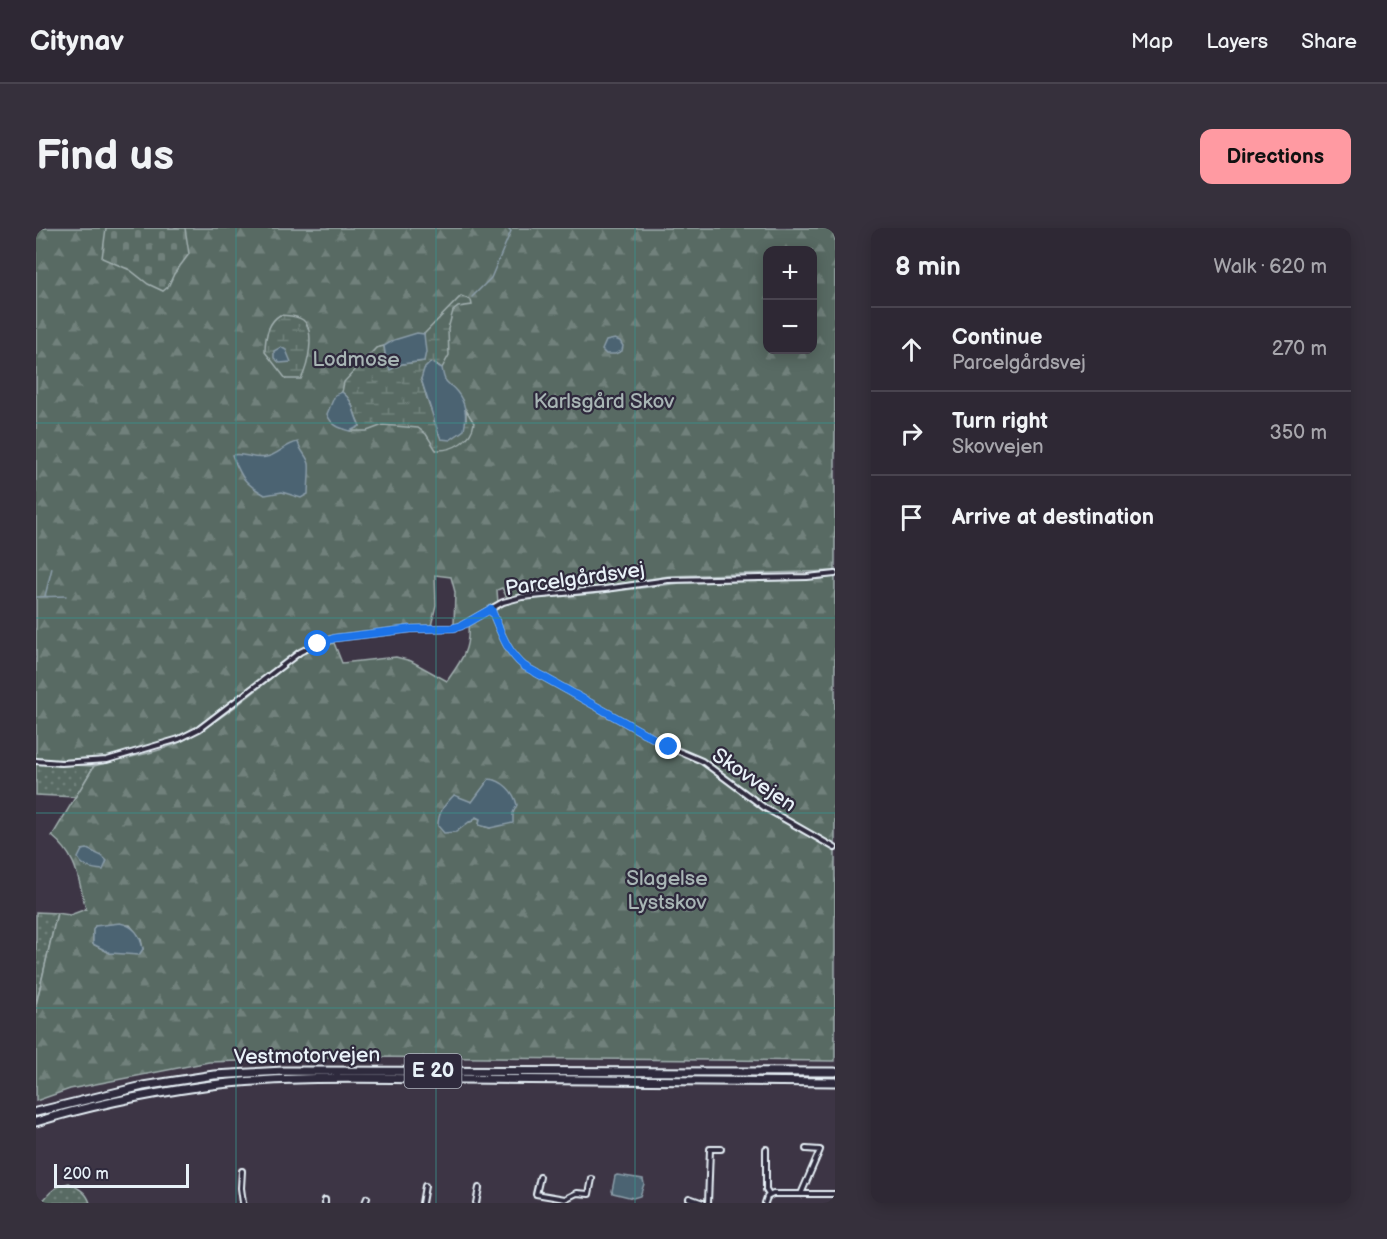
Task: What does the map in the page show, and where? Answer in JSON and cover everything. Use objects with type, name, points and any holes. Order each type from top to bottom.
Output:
[{"type":"highway","name":"Vestmotorvejen","points":[[36,1112],[143,1086],[214,1075],[284,1071],[835,1072]]},
{"type":"highway","name":"Vestmotorvejen","points":[[36,1122],[140,1096],[206,1086],[278,1081],[384,1079],[835,1082]]},
{"type":"street","name":"Parcelgårdsvej","points":[[36,761],[61,763],[107,760],[179,739],[199,729],[300,652],[335,638],[453,628],[461,626],[503,602],[522,597],[605,590],[668,580],[807,577],[835,574]]},
{"type":"street","name":"Skovvejen","points":[[491,609],[506,646],[515,659],[524,666],[669,747],[702,761],[765,808],[835,848]]},
{"type":"street","points":[[708,1203],[710,1149],[721,1149]]},
{"type":"street","points":[[766,1149],[766,1190],[769,1195]]},
{"type":"street","points":[[801,1194],[820,1150],[806,1149]]},
{"type":"street","points":[[242,1171],[243,1203]]},
{"type":"street","points":[[540,1177],[536,1194],[566,1201],[577,1193],[589,1194],[592,1179]]},
{"type":"street","points":[[422,1203],[425,1186]]},
{"type":"street","points":[[476,1203],[479,1188]]},
{"type":"street","points":[[769,1195],[835,1194]]},
{"type":"street","points":[[765,1203],[769,1195]]},
{"type":"street","points":[[689,1198],[703,1203]]},
{"type":"green space","points":[[36,228],[835,228],[835,571],[669,576],[507,598],[502,588],[497,590],[498,603],[467,621],[454,625],[455,592],[451,577],[435,575],[436,605],[431,626],[348,634],[316,643],[300,649],[195,728],[170,740],[105,759],[70,761],[36,759]]},
{"type":"green space","points":[[106,228],[185,228],[189,254],[163,291],[148,284],[130,270],[102,258]]},
{"type":"green space","points":[[461,296],[471,300],[472,305],[458,307],[453,311],[448,329],[449,355],[442,368],[435,363],[421,379],[430,408],[466,420],[466,410],[474,423],[470,435],[449,449],[436,450],[426,434],[418,428],[383,425],[367,431],[350,431],[360,426],[351,403],[342,392],[344,382],[376,348],[384,346],[386,360],[402,364],[424,361],[424,334]]},
{"type":"green space","points":[[280,315],[297,317],[307,325],[310,349],[301,379],[286,379],[265,352],[268,331]]},
{"type":"green space","name":"Slagelse Lystskov","points":[[835,577],[835,1061],[360,1057],[209,1062],[70,1089],[36,1101],[36,1005],[57,913],[70,915],[86,909],[72,860],[52,836],[94,766],[168,747],[194,735],[257,690],[301,654],[334,643],[342,663],[396,657],[411,661],[447,681],[466,648],[468,625],[499,607],[518,600],[593,594],[680,583]],"holes":[[[496,780],[490,828],[479,825],[480,819],[475,817],[469,822]],[[130,925],[141,939],[143,949],[110,953],[93,944],[95,926]]]},
{"type":"green space","points":[[36,763],[94,766],[76,797],[36,795]]},
{"type":"green space","points":[[36,912],[57,913],[36,1005]]},
{"type":"green space","points":[[69,1183],[84,1193],[90,1203],[41,1203],[53,1190]]},
{"type":"water","points":[[417,333],[424,334],[426,352],[424,361],[402,364],[390,370],[384,346],[394,340]]},
{"type":"water","points":[[615,339],[623,346],[622,351],[606,354],[602,350],[606,341]]},
{"type":"water","points":[[281,347],[286,350],[291,362],[280,363],[274,358],[274,351]]},
{"type":"water","points":[[431,362],[442,368],[445,380],[457,392],[464,405],[464,430],[450,440],[441,439],[421,379],[424,369]]},
{"type":"water","points":[[342,392],[351,403],[360,426],[350,431],[336,426],[327,414],[335,395]]},
{"type":"water","points":[[298,442],[309,466],[308,494],[301,498],[282,492],[265,495],[244,479],[232,455],[266,457]]},
{"type":"water","points":[[489,779],[503,784],[513,796],[517,805],[513,813],[513,823],[490,828],[479,825],[480,819],[476,817],[456,832],[444,833],[438,826],[438,821],[448,802],[454,795],[472,802]]},
{"type":"water","points":[[87,849],[107,861],[103,870],[89,867],[80,861],[78,858],[82,850]]},
{"type":"water","points":[[120,923],[130,926],[138,935],[143,949],[139,955],[110,953],[93,944],[95,926]]},
{"type":"water","points":[[617,1175],[643,1179],[644,1184],[640,1196],[633,1198],[613,1193]]},
{"type":"waterway","points":[[472,297],[491,278],[511,231],[508,228]]},
{"type":"waterway","points":[[45,596],[52,568]]},
{"type":"waterway","points":[[36,597],[66,596]]},
{"type":"route","points":[[318,644],[335,638],[411,629],[453,628],[491,609],[506,646],[515,659],[524,666],[669,747]]},
{"type":"park label","name":"Lodmose","points":[[356,359]]},
{"type":"park label","name":"Karlsgård Skov","points":[[604,401]]}]
